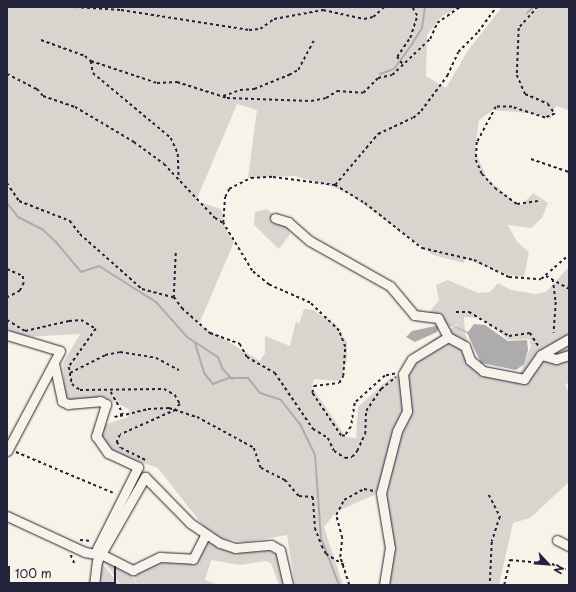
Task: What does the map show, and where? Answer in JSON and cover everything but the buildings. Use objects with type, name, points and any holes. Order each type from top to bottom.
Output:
[{"type":"lane","points":[[275,218],[288,222],[310,241],[390,286],[414,315],[438,318],[448,337],[465,346],[470,360],[488,373],[524,379],[541,355],[569,339]]},
{"type":"lane","points":[[7,335],[60,351],[8,450]]},
{"type":"lane","points":[[384,585],[390,548],[381,494],[397,431],[407,411],[403,374],[421,351],[448,337]]},
{"type":"lane","points":[[541,355],[556,359],[569,355]]},
{"type":"lane","points":[[54,363],[62,401],[68,404],[100,401],[106,404],[96,436],[108,453],[138,467],[123,497],[99,554],[94,585]]},
{"type":"lane","points":[[99,554],[145,477],[172,505],[205,535],[235,548],[272,545],[280,550],[288,585]]},
{"type":"lane","points":[[7,516],[99,554],[133,570],[160,557],[193,559],[205,535]]},
{"type":"lane","points":[[557,540],[569,546]]},
{"type":"path","points":[[75,7],[121,10],[249,30],[260,29],[274,19],[323,10],[364,19],[384,7]]},
{"type":"path","points":[[402,64],[397,57],[410,38],[417,16],[412,7]]},
{"type":"path","points":[[41,40],[85,56],[91,61],[157,83],[177,82],[221,97],[312,101],[326,98],[337,91],[362,93],[378,78],[392,75],[402,64],[413,59],[430,39],[437,23],[460,7]]},
{"type":"path","points":[[335,185],[378,134],[413,118],[421,111],[447,76],[458,52],[478,32],[496,7]]},
{"type":"path","points":[[538,7],[519,28],[517,75],[525,94],[548,104],[555,114],[545,118],[512,107],[496,107],[476,142],[476,160],[482,174],[494,188],[517,204],[538,201]]},
{"type":"path","points":[[221,97],[240,90],[254,89],[293,73],[314,40]]},
{"type":"path","points":[[91,61],[93,73],[171,138],[178,154],[179,180]]},
{"type":"path","points":[[7,74],[37,89],[48,99],[75,107],[134,142],[164,164],[223,223],[252,271],[269,285],[310,303],[339,331],[345,347],[343,376],[339,383],[314,386],[312,393],[341,436],[345,436],[351,427],[355,403],[385,376],[403,374]]},
{"type":"path","points":[[531,160],[569,172]]},
{"type":"path","points":[[223,223],[225,197],[229,189],[250,178],[295,178],[335,185],[365,203],[422,248],[474,260],[509,277],[540,279],[546,276],[569,255]]},
{"type":"path","points":[[7,183],[19,201],[61,215],[70,221],[80,234],[142,289],[174,298],[210,333],[240,344],[247,357],[275,373],[313,429],[328,438],[334,451],[345,458],[352,458],[357,451],[365,434],[366,411],[381,389],[403,374]]},
{"type":"path","points":[[174,298],[176,253]]},
{"type":"path","points":[[7,269],[23,276],[24,283],[20,291],[7,298]]},
{"type":"path","points":[[546,276],[569,289]]},
{"type":"path","points":[[553,279],[556,302],[554,333]]},
{"type":"path","points":[[456,312],[469,312],[509,336],[530,333],[534,336],[541,355]]},
{"type":"path","points":[[7,320],[25,331],[69,321],[81,320],[96,329],[72,360],[70,373],[72,384],[80,390],[111,392],[164,389],[175,395],[180,404],[176,410],[120,435],[117,442],[121,448],[146,460]]},
{"type":"path","points":[[70,373],[105,355],[120,352],[156,358],[179,370]]},
{"type":"path","points":[[111,392],[123,414],[120,416]]},
{"type":"path","points":[[114,418],[148,409],[176,410],[197,418],[254,448],[261,468],[285,480],[298,496],[313,497],[315,528],[322,546],[326,554],[344,565]]},
{"type":"path","points":[[8,450],[123,497]]},
{"type":"path","points":[[349,585],[344,565],[340,557],[342,538],[336,515],[344,500],[364,488],[381,494]]},
{"type":"path","points":[[489,495],[500,517],[492,542],[490,585]]},
{"type":"path","points":[[504,585],[510,560],[552,564],[569,571]]},
{"type":"shaded area","points":[[7,7],[461,7],[442,16],[427,35],[426,76],[446,88],[467,52],[502,7],[569,7],[569,110],[556,106],[550,119],[528,113],[493,110],[479,120],[475,151],[487,178],[513,201],[522,205],[533,193],[548,203],[542,218],[531,228],[508,225],[517,242],[529,252],[524,277],[508,275],[465,259],[464,263],[433,255],[349,194],[333,187],[295,176],[248,178],[257,110],[237,104],[196,201],[221,209],[226,230],[234,242],[199,324],[260,361],[265,353],[265,336],[290,346],[296,321],[299,324],[304,309],[313,310],[335,324],[347,342],[347,360],[340,381],[314,379],[312,387],[346,437],[356,438],[358,407],[390,378],[402,374],[431,341],[460,323],[442,330],[429,313],[439,300],[436,285],[448,280],[478,293],[490,292],[498,283],[511,290],[535,294],[546,292],[569,267],[569,382],[565,385],[569,393],[569,482],[530,518],[513,523],[499,585],[384,585],[390,533],[383,491],[336,512],[324,527],[343,585],[295,585],[287,535],[246,542],[222,539],[208,532],[158,468],[118,454],[107,447],[101,437],[104,425],[128,417],[129,409],[104,397],[73,401],[65,395],[63,363],[80,334],[22,337],[7,329]],"holes":[[[464,317],[481,318],[509,340],[529,339],[531,346],[520,373],[495,374],[474,363],[465,333]]]},
{"type":"shaded area","points":[[267,209],[287,227],[290,234],[279,249],[254,225],[255,212]]},
{"type":"shaded area","points":[[445,322],[468,332],[474,324],[485,325],[508,341],[527,340],[528,350],[524,364],[516,370],[481,363],[467,333]]},
{"type":"shaded area","points":[[440,325],[437,332],[415,342],[406,337],[412,331]]},
{"type":"shaded area","points":[[207,541],[224,550],[268,549],[279,556],[286,585],[279,585],[271,563],[266,561],[240,565],[211,560],[205,580],[218,585],[137,585],[133,574],[161,560],[195,562]]},
{"type":"shaded area","points":[[102,559],[131,574],[137,585],[121,585]]},
{"type":"shaded area","points":[[101,562],[120,585],[97,585]]},
{"type":"waterway","points":[[380,74],[394,69],[412,44],[422,28],[425,7]]},
{"type":"waterway","points":[[527,13],[533,7]]},
{"type":"waterway","points":[[7,203],[18,217],[42,229],[56,242],[81,272],[99,266],[156,302],[187,337],[218,357],[222,368],[232,379]]},
{"type":"waterway","points":[[195,343],[204,373],[213,384],[229,378],[248,378],[260,393],[281,400],[300,424],[315,455],[321,538],[339,585]]}]
